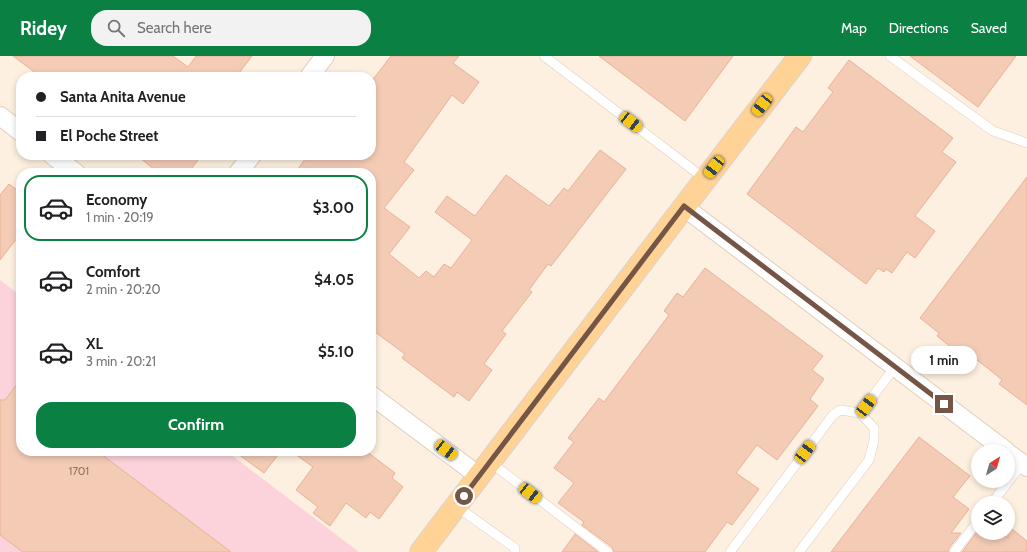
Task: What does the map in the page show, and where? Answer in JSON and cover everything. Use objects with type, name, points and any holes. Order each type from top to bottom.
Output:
[{"type":"main road","points":[[421,552],[800,56]]},
{"type":"street","points":[[313,72],[325,56]]},
{"type":"street","points":[[0,116],[16,128]]},
{"type":"street","points":[[59,160],[69,168]]},
{"type":"street","points":[[242,168],[248,160]]},
{"type":"street","points":[[684,206],[996,444]]},
{"type":"street","points":[[376,398],[485,469]]},
{"type":"street","points":[[1015,456],[1025,462]]},
{"type":"lane","points":[[544,56],[705,179]]},
{"type":"lane","points":[[890,56],[993,131],[1027,143]]},
{"type":"lane","points":[[860,413],[895,367]]},
{"type":"lane","points":[[730,552],[833,415],[840,410],[860,413],[874,428],[874,441],[869,460],[799,552]]},
{"type":"lane","points":[[998,496],[1025,462]]},
{"type":"lane","points":[[485,469],[608,552]]},
{"type":"lane","points":[[456,506],[514,548],[515,552]]},
{"type":"lane","points":[[954,552],[971,530]]},
{"type":"shaded area","points":[[0,280],[16,292],[16,456],[233,456],[359,552],[0,552]]},
{"type":"building","points":[[13,56],[173,56],[188,67],[196,56],[252,56],[240,72],[34,72]]},
{"type":"building","points":[[391,56],[459,56],[453,63],[479,82],[463,104],[452,95],[404,162],[414,170],[384,208],[410,227],[389,254],[419,278],[426,271],[434,277],[444,264],[451,268],[472,240],[435,212],[447,196],[475,216],[506,175],[549,206],[564,188],[568,191],[600,150],[626,169],[551,266],[548,264],[529,290],[532,292],[502,331],[506,334],[484,364],[492,370],[469,401],[457,392],[454,397],[402,358],[405,354],[376,333],[376,168],[299,168],[304,160],[376,160],[376,76]]},
{"type":"building","points":[[599,56],[733,56],[685,121]]},
{"type":"building","points":[[910,56],[1016,56],[978,107]]},
{"type":"building","points":[[849,60],[953,138],[942,152],[956,162],[915,216],[935,231],[915,258],[907,252],[892,273],[886,269],[884,272],[878,268],[866,284],[747,194],[796,127],[803,132],[833,92],[828,88]]},
{"type":"building","points":[[142,160],[198,160],[192,168],[153,168]]},
{"type":"building","points":[[1027,177],[1027,405],[999,384],[1002,380],[990,370],[960,347],[956,351],[937,336],[939,333],[920,318]]},
{"type":"building","points":[[9,184],[16,189],[16,239],[0,260],[0,195]]},
{"type":"building","points":[[705,268],[823,356],[812,370],[824,379],[810,399],[818,406],[777,460],[757,445],[736,473],[759,489],[732,525],[727,522],[705,552],[614,552],[612,547],[582,525],[584,522],[558,503],[574,483],[554,468],[574,442],[568,438],[599,398],[604,402],[669,315],[664,311],[677,293],[683,297]]},
{"type":"building","points":[[16,386],[16,456],[104,456],[231,552],[23,552],[0,535],[0,400],[5,400]]},
{"type":"building","points":[[919,437],[970,476],[953,497],[969,509],[951,533],[961,533],[949,548],[948,552],[831,552]]},
{"type":"building","points":[[241,456],[277,456],[264,473]]},
{"type":"building","points":[[298,456],[373,456],[395,473],[392,478],[403,487],[379,519],[370,512],[366,518],[346,503],[330,526],[313,513],[318,507],[296,490],[313,467]]},
{"type":"building","points":[[1015,532],[1027,541],[1027,552],[962,552],[971,540],[1015,540]]},
{"type":"building","points":[[575,534],[598,552],[562,552]]},
{"type":"route","points":[[464,496],[684,206],[944,404]]}]
